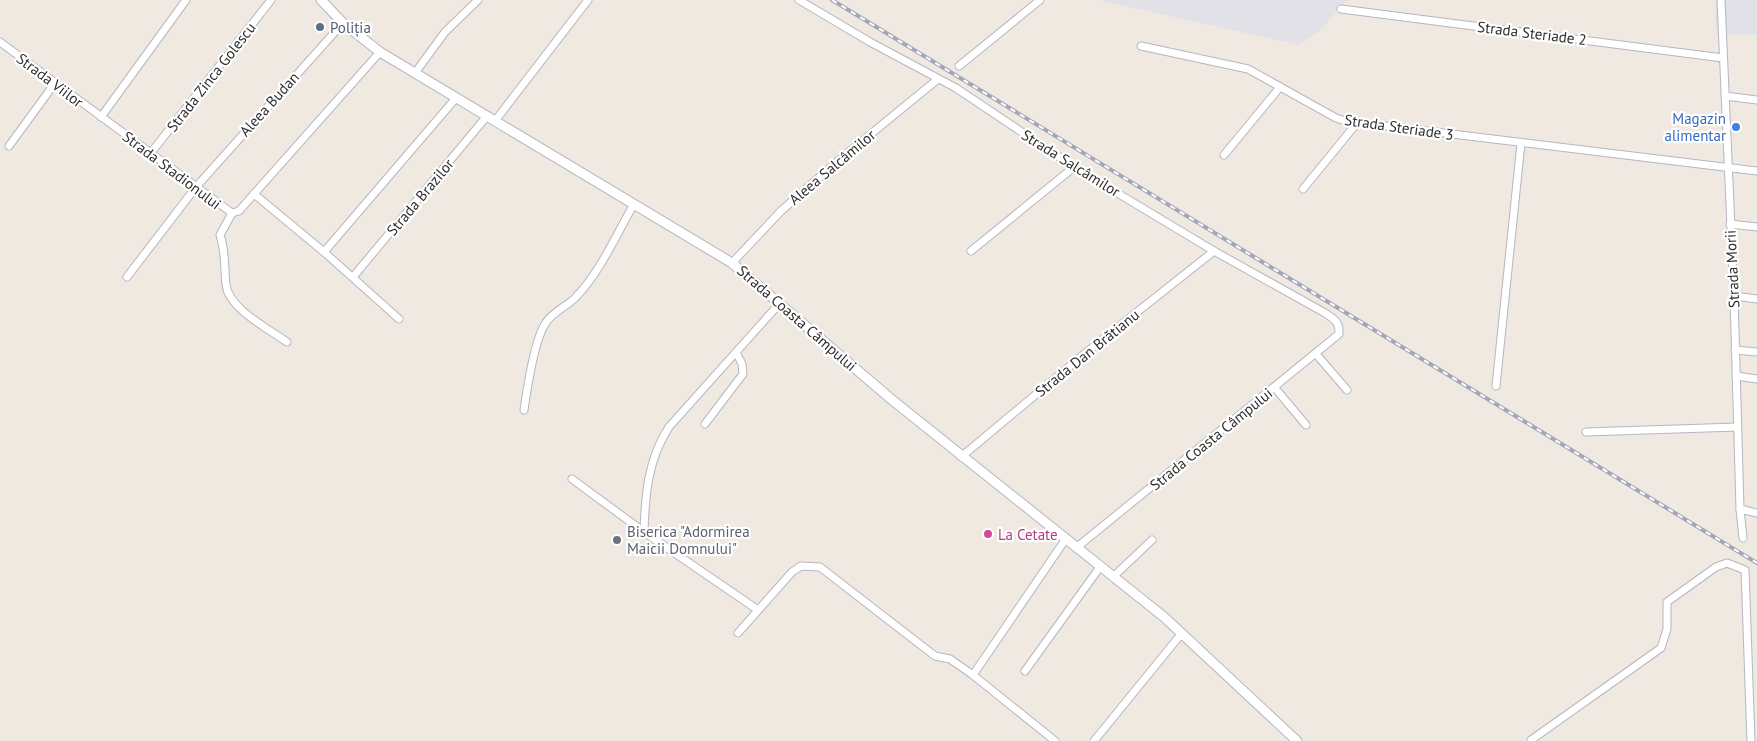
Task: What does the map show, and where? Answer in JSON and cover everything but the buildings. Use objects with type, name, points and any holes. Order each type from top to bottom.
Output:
[{"type":"street","points":[[101,117],[186,0]]},
{"type":"street","name":"Strada Zinca Golescu","points":[[150,154],[271,0]]},
{"type":"street","points":[[415,73],[445,32],[478,0]]},
{"type":"street","points":[[491,119],[588,0]]},
{"type":"street","name":"Strada Salcâmilor","points":[[799,0],[956,88],[1074,167],[1214,251],[1325,312],[1337,321],[1340,327]]},
{"type":"street","name":"Strada Morii","points":[[1721,0],[1734,296],[1740,509],[1743,538]]},
{"type":"street","points":[[959,66],[1037,1]]},
{"type":"street","name":"Strada Coasta Câmpului","points":[[326,2],[343,23],[380,52],[732,263],[876,388],[1182,633],[1297,741]]},
{"type":"street","name":"Strada Steriade 2","points":[[1341,9],[1723,58]]},
{"type":"street","name":"Aleea Budan","points":[[127,277],[196,187],[343,23]]},
{"type":"street","name":"Strada Viilor","points":[[0,42],[101,117]]},
{"type":"street","name":"Strada Steriade 3","points":[[1141,46],[1248,69],[1336,118],[1357,123],[1757,171]]},
{"type":"street","name":"Strada Stadionului","points":[[101,117],[232,213],[239,210],[254,194],[380,52]]},
{"type":"street","name":"Aleea Salcâmilor","points":[[732,263],[780,211],[938,79]]},
{"type":"street","points":[[10,146],[55,83]]},
{"type":"street","points":[[1224,155],[1280,87]]},
{"type":"street","points":[[1725,96],[1757,100]]},
{"type":"street","points":[[324,252],[456,98]]},
{"type":"street","name":"Strada Brazilor","points":[[353,277],[491,119]]},
{"type":"street","points":[[1303,189],[1357,123]]},
{"type":"street","points":[[1496,386],[1521,143]]},
{"type":"street","points":[[972,251],[1074,167]]},
{"type":"street","points":[[254,194],[324,252],[399,319]]},
{"type":"street","points":[[524,410],[528,382],[540,332],[546,322],[574,299],[594,273],[634,204]]},
{"type":"street","points":[[232,213],[220,235],[223,244],[226,287],[233,303],[287,342]]},
{"type":"street","points":[[1730,224],[1757,227]]},
{"type":"street","name":"Strada Dan Brătianu","points":[[961,457],[1088,351],[1214,251]]},
{"type":"street","points":[[1734,296],[1757,299]]},
{"type":"street","points":[[644,532],[645,492],[659,442],[668,427],[780,303]]},
{"type":"street","name":"Strada Coasta Câmpului","points":[[1076,548],[1316,354],[1339,334],[1340,327]]},
{"type":"street","points":[[1735,350],[1757,352]]},
{"type":"street","points":[[705,424],[737,385],[743,374],[742,364],[736,352]]},
{"type":"street","points":[[1316,354],[1347,390]]},
{"type":"street","points":[[1736,376],[1757,379]]},
{"type":"street","points":[[1275,388],[1306,425]]},
{"type":"street","points":[[1586,432],[1737,427]]},
{"type":"street","points":[[572,479],[644,532],[758,610]]},
{"type":"street","points":[[1740,509],[1757,514]]},
{"type":"street","points":[[973,675],[1065,540]]},
{"type":"street","points":[[1113,577],[1152,540]]},
{"type":"street","points":[[1531,740],[1661,648],[1667,629],[1667,602],[1716,567],[1726,563],[1745,570],[1751,741]]},
{"type":"street","points":[[738,633],[792,572],[800,566],[820,567],[935,656],[950,659],[973,675],[1055,741]]},
{"type":"street","points":[[1025,671],[1100,567]]},
{"type":"street","points":[[1094,741],[1182,633]]},
{"type":"shaded area","points":[[1098,0],[1348,0],[1318,32],[1299,45]]},
{"type":"shaded area","points":[[1715,0],[1757,0],[1757,35],[1716,35]]},
{"type":"railway","points":[[832,0],[1757,563]]},
{"type":"place","name":"Poliția","points":[[320,27]]},
{"type":"place","name":"Magazin alimentar","points":[[1736,127]]},
{"type":"place","name":"La Cetate","points":[[988,534]]},
{"type":"place","name":"Biserica \"Adormirea Maicii Domnului\"","points":[[617,540]]}]
